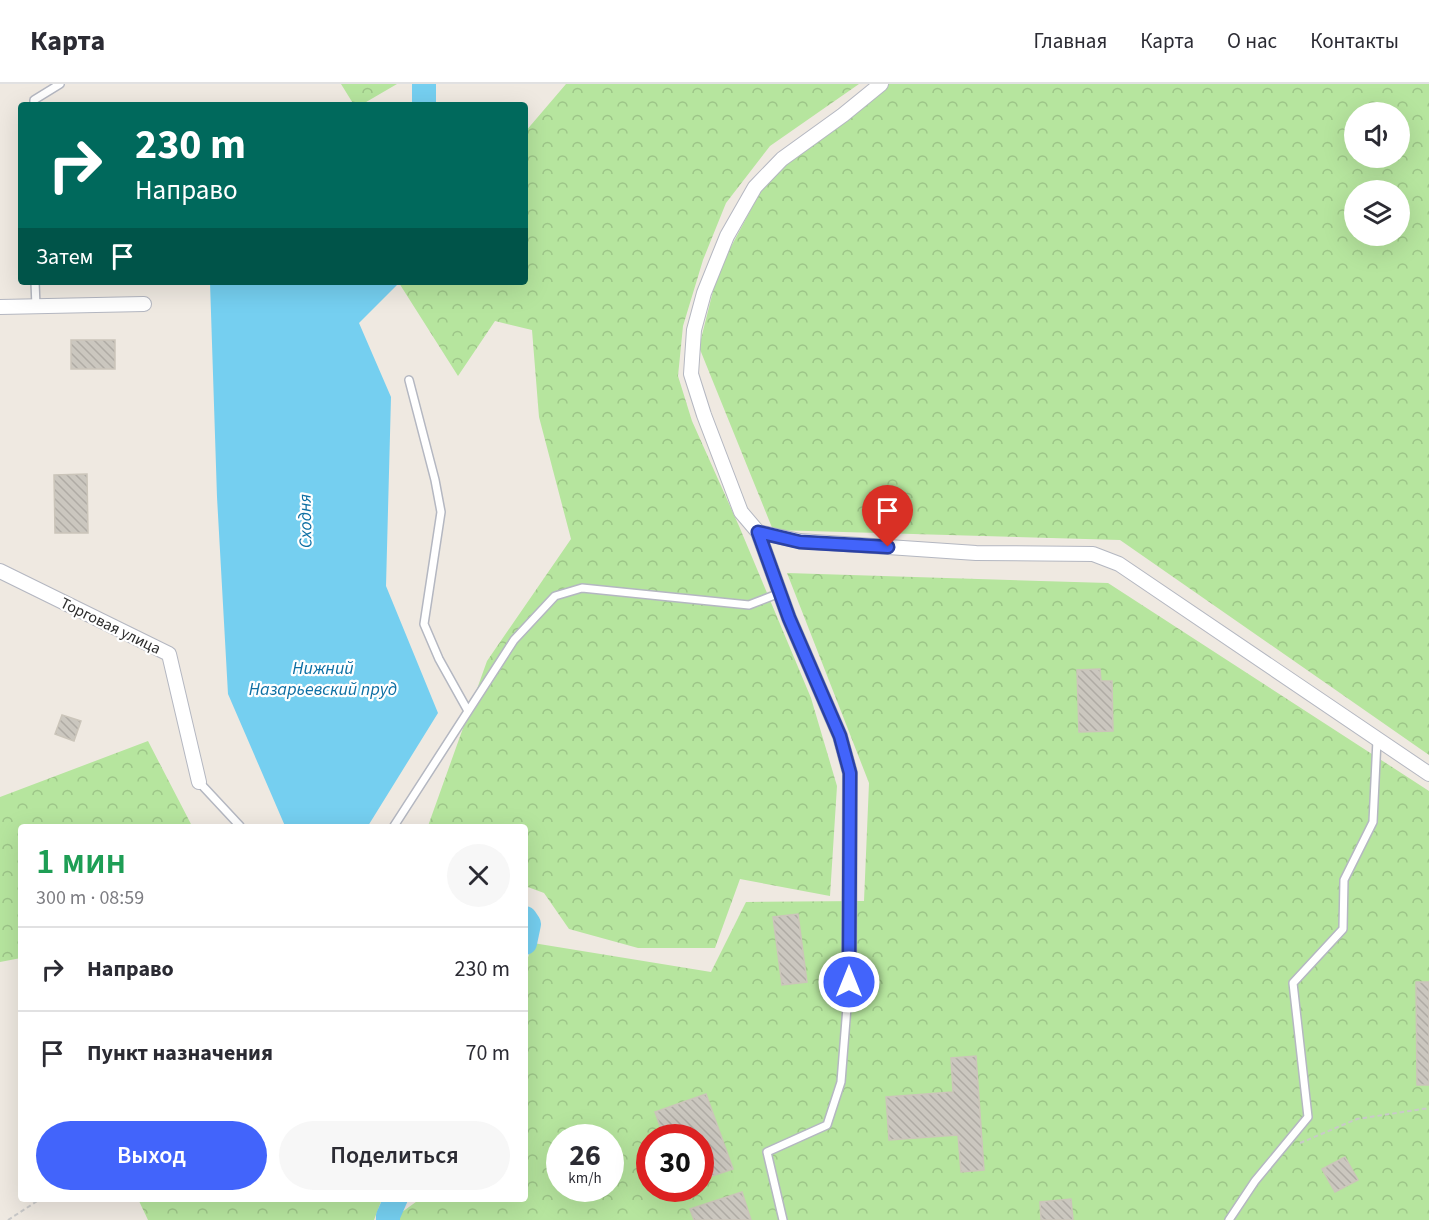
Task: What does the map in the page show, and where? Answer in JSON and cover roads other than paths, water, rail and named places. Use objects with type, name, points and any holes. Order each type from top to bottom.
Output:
[{"type":"street","points":[[849,982],[850,773],[840,736],[789,618],[758,532],[741,512],[704,415],[692,374],[694,330],[704,293],[727,236],[755,187],[782,159],[882,84]]},
{"type":"street","points":[[0,306],[144,304]]},
{"type":"street","points":[[758,532],[800,542],[976,553],[1093,554],[1119,564],[1429,774]]},
{"type":"street","name":"Торговая улица","points":[[0,571],[169,654],[199,782]]},
{"type":"lane","points":[[34,102],[60,84]]},
{"type":"lane","points":[[35,285],[36,306]]},
{"type":"lane","points":[[409,381],[441,512],[424,624],[439,659],[468,711]]},
{"type":"lane","points":[[395,824],[514,640],[555,596],[582,588],[750,605],[780,592]]},
{"type":"lane","points":[[1229,1220],[1256,1181],[1308,1117],[1293,983],[1343,929],[1344,880],[1373,822],[1377,739]]},
{"type":"lane","points":[[199,782],[238,824]]},
{"type":"lane","points":[[783,1220],[767,1152],[827,1125],[841,1082],[849,982]]},
{"type":"water","name":"Нижний Назарьевский пруд","points":[[210,285],[397,285],[359,323],[391,397],[386,586],[438,713],[369,824],[284,824],[228,694],[217,497]]},
{"type":"waterway","name":"Сходня","points":[[424,84],[424,102]]},
{"type":"waterway","name":"Сходня","points":[[528,922],[528,929]]},
{"type":"waterway","name":"Сходня","points":[[388,1220],[394,1202]]}]
